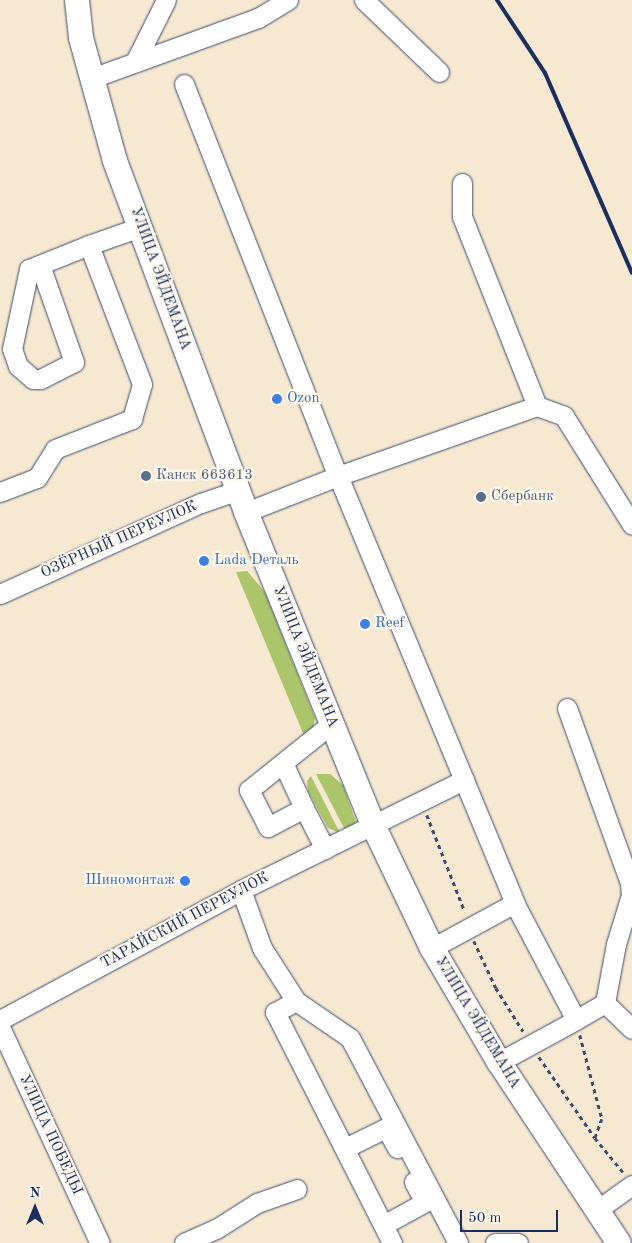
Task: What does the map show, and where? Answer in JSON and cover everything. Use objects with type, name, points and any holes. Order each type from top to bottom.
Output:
[{"type":"main road","name":"УЛИЦА ЭЙДЕМАНА","points":[[77,0],[81,38],[115,161],[246,512],[373,825],[432,948],[499,1062],[618,1243]]},
{"type":"street","points":[[135,62],[166,0]]},
{"type":"street","points":[[92,78],[258,18],[288,0]]},
{"type":"street","points":[[364,0],[439,72]]},
{"type":"street","points":[[184,84],[338,476],[515,904],[576,1020]]},
{"type":"street","points":[[462,183],[462,217],[538,406]]},
{"type":"street","points":[[40,265],[74,362],[40,379],[33,379],[18,366],[12,349],[30,269],[89,245],[140,227]]},
{"type":"street","points":[[0,492],[37,478],[56,449],[132,419],[142,384],[89,245]]},
{"type":"street","points":[[246,512],[338,476],[538,406],[564,416],[632,525]]},
{"type":"street","name":"ОЗЁРНЫЙ ПЕРЕУЛОК","points":[[0,594],[201,503],[238,490]]},
{"type":"street","points":[[499,1062],[605,1003],[616,944],[631,895],[631,883],[567,708]]},
{"type":"street","points":[[304,808],[268,827],[249,790],[331,724]]},
{"type":"street","points":[[283,763],[325,848]]},
{"type":"street","name":"ТАРАЙСКИЙ ПЕРЕУЛОК","points":[[0,1020],[241,890],[464,780]]},
{"type":"street","points":[[241,890],[262,948],[296,1001],[350,1038],[458,1243]]},
{"type":"street","points":[[432,948],[515,904]]},
{"type":"street","points":[[296,1001],[275,1012],[385,1224],[392,1243]]},
{"type":"street","points":[[605,1003],[632,1029]]},
{"type":"street","name":"УЛИЦА ПОБЕДЫ","points":[[0,1027],[100,1243]]},
{"type":"street","points":[[345,1148],[386,1128],[395,1145],[425,1202],[385,1224]]},
{"type":"street","points":[[597,1210],[629,1180]]},
{"type":"street","points":[[184,1243],[216,1229],[258,1202],[297,1189]]},
{"type":"street","points":[[495,1243],[518,1243]]},
{"type":"path","points":[[576,1020],[602,1120],[595,1138]]},
{"type":"path","points":[[531,1044],[595,1138],[629,1180]]},
{"type":"green space","points":[[247,571],[265,592],[315,718],[312,733],[305,738],[236,572]]},
{"type":"green space","points":[[316,774],[330,774],[343,785],[356,822],[346,832]]},
{"type":"green space","points":[[311,776],[340,833],[328,828],[308,791],[307,781]]},
{"type":"railway","points":[[497,0],[545,73],[632,273]]},
{"type":"place","name":"Ozon","points":[[277,399]]},
{"type":"place","name":"Канск 663613","points":[[146,476]]},
{"type":"place","name":"Сбербанк","points":[[481,497]]},
{"type":"place","name":"Lada Dеталь","points":[[204,561]]},
{"type":"place","name":"Reef","points":[[365,624]]},
{"type":"place","name":"Шиномонтаж","points":[[185,881]]}]
